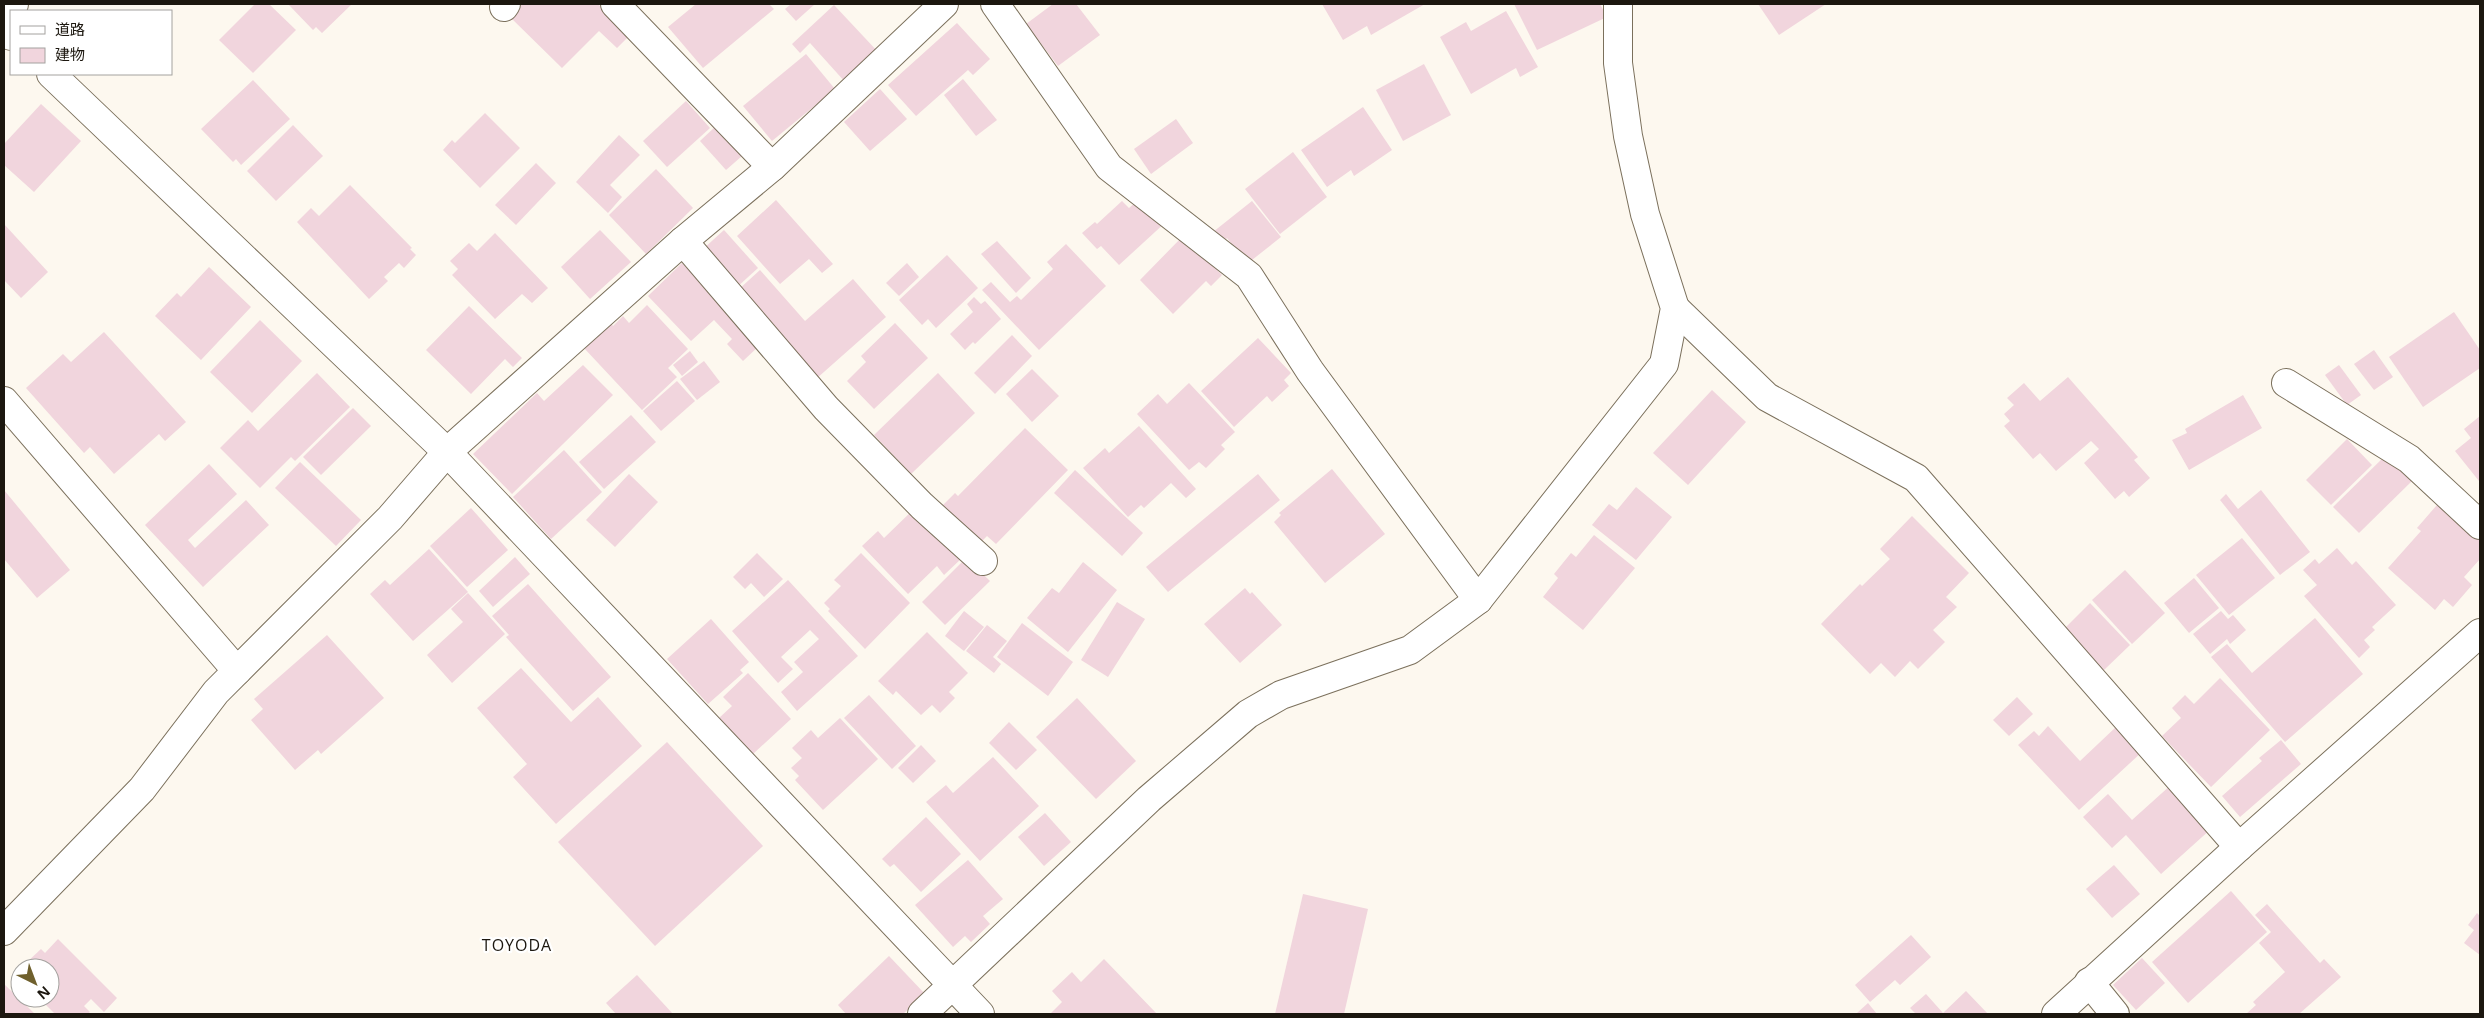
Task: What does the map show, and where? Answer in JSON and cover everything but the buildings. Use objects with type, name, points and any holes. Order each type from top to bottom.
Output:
[{"type":"street","points":[[4,13],[14,4]]},
{"type":"street","points":[[615,4],[772,167]]},
{"type":"street","points":[[4,931],[142,789],[216,692],[390,518],[447,452],[683,240],[772,167],[944,4]]},
{"type":"street","points":[[995,4],[1109,167],[1249,276],[1310,371],[1478,600]]},
{"type":"street","points":[[1618,4],[1618,63],[1628,136],[1645,214],[1675,308],[1767,397],[1916,478],[2239,847]]},
{"type":"street","points":[[52,75],[447,452],[980,1014]]},
{"type":"street","points":[[683,240],[826,408],[922,506],[983,561]]},
{"type":"street","points":[[922,1014],[1149,798],[1248,714],[1281,695],[1410,650],[1478,600],[1664,364],[1675,308]]},
{"type":"street","points":[[2286,383],[2409,458],[2480,525]]},
{"type":"street","points":[[4,401],[237,671]]},
{"type":"street","points":[[2056,1014],[2239,847],[2478,640]]},
{"type":"street","points":[[2090,982],[2115,1014]]},
{"type":"district","name":"TOYODA","points":[[517,945]]}]
